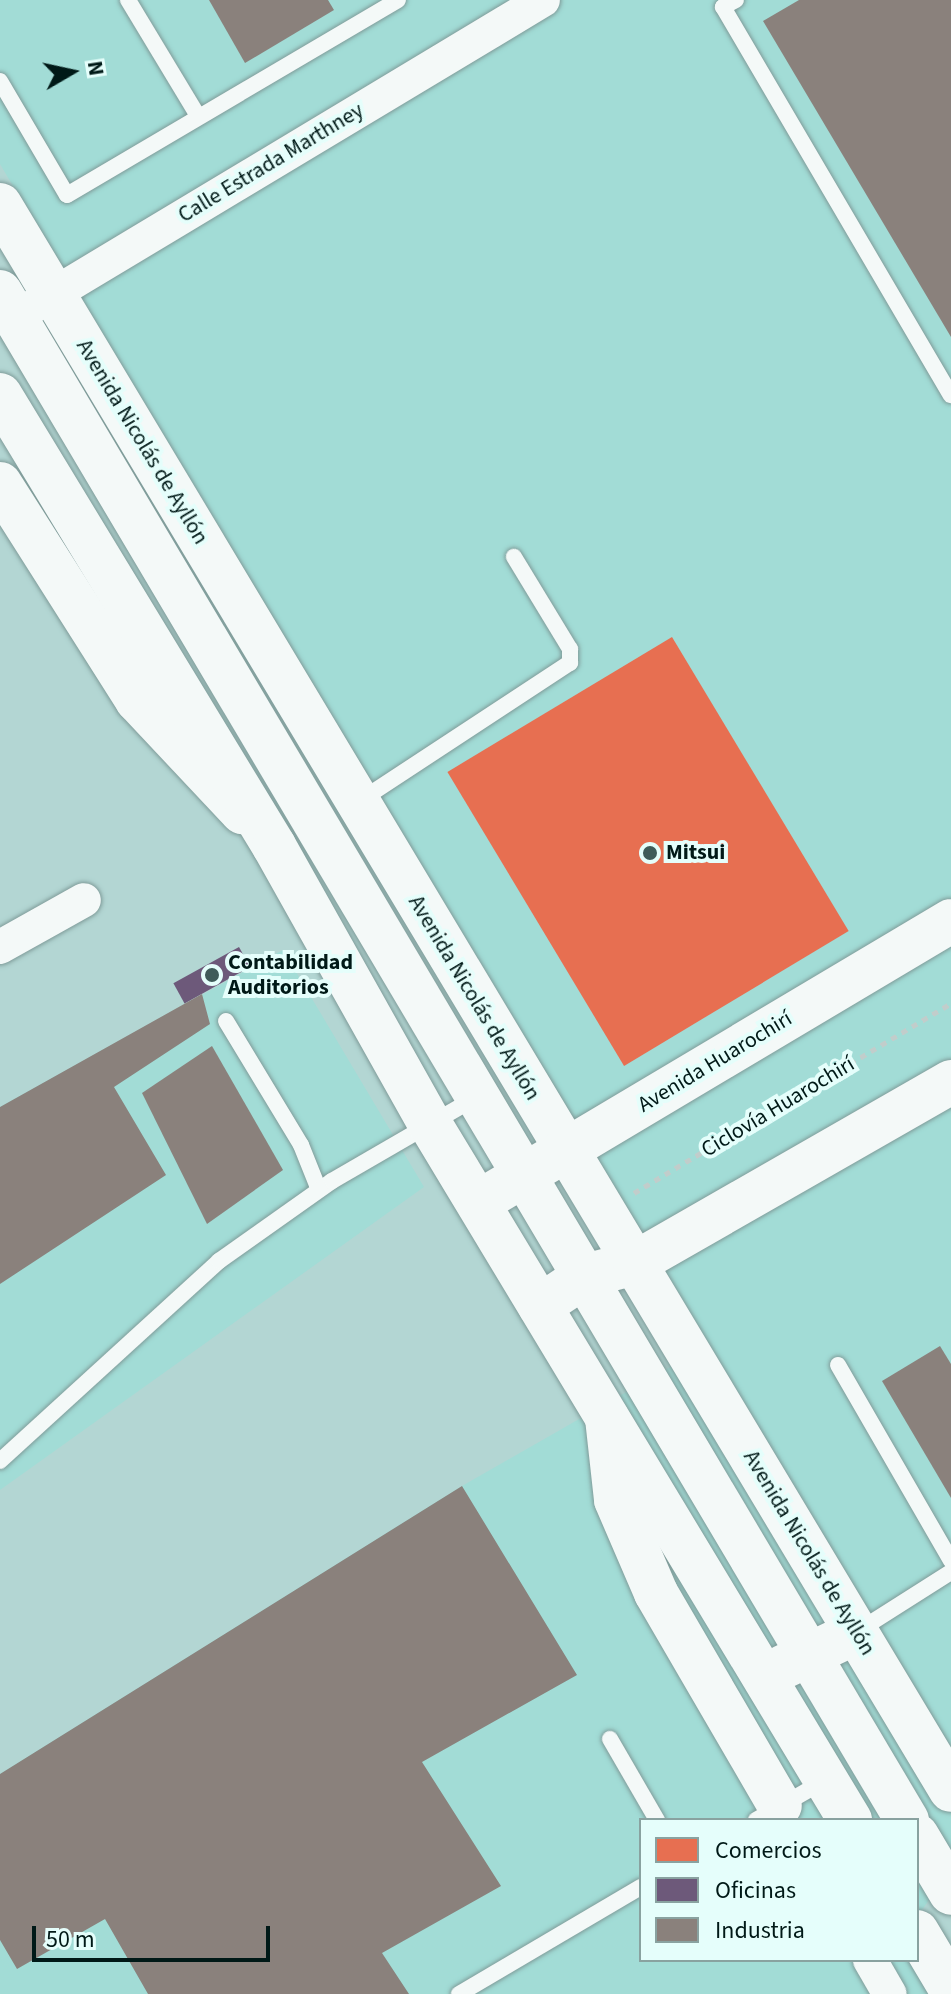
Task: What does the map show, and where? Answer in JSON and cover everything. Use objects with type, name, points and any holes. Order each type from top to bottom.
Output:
[{"type":"main road","name":"Avenida Nicolás de Ayllón","points":[[0,205],[951,1790]]},
{"type":"main road","name":"Avenida Nicolás de Ayllón","points":[[5,312],[288,773],[475,1098],[585,1276],[906,1818]]},
{"type":"main road","points":[[0,395],[274,846],[430,1124],[849,1818]]},
{"type":"main road","points":[[0,484],[137,700],[274,846]]},
{"type":"main road","name":"Avenida Huarochirí","points":[[479,1202],[951,921]]},
{"type":"main road","points":[[540,1306],[585,1276],[635,1263],[951,1082]]},
{"type":"main road","points":[[607,1418],[616,1500],[656,1593],[775,1815]]},
{"type":"main road","points":[[763,1677],[857,1632]]},
{"type":"main road","points":[[919,1839],[951,1893]]},
{"type":"main road","points":[[919,1935],[951,1989]]},
{"type":"street","name":"Calle Estrada Marthney","points":[[5,312],[53,294],[543,0]]},
{"type":"street","points":[[0,947],[84,900]]},
{"type":"street","points":[[871,1962],[886,1993]]},
{"type":"lane","points":[[128,0],[198,116]]},
{"type":"lane","points":[[0,81],[67,195],[398,0]]},
{"type":"lane","points":[[736,0],[723,7],[951,395]]},
{"type":"lane","points":[[357,802],[570,663],[570,649],[514,557]]},
{"type":"lane","points":[[226,1021],[301,1145],[319,1190]]},
{"type":"lane","points":[[0,1461],[27,1441],[165,1306],[319,1190],[475,1098]]},
{"type":"lane","points":[[838,1365],[951,1561]]},
{"type":"lane","points":[[857,1632],[951,1572]]},
{"type":"lane","points":[[610,1739],[656,1818]]},
{"type":"lane","points":[[775,1815],[826,1780]]},
{"type":"lane","points":[[459,1994],[639,1888]]},
{"type":"path","name":"Ciclovía Huarochirí","points":[[605,1210],[951,1003]]},
{"type":"shaded area","points":[[0,0],[951,0],[951,1868],[922,1910],[951,1962],[951,1994],[0,1994],[0,1774],[462,1486],[698,1351],[0,164]]},
{"type":"shaded area","points":[[283,950],[424,1187],[0,1490],[0,1107]]},
{"type":"building: Comercios","name":"Mitsui","points":[[672,637],[849,931],[624,1066],[447,772]]},
{"type":"building: Oficinas","name":"Contabilidad Auditorios","points":[[239,947],[250,967],[185,1003],[173,983]]},
{"type":"building: Industria","points":[[209,0],[328,0],[334,10],[245,63]]},
{"type":"building: Industria","points":[[799,0],[951,0],[951,337],[763,21]]},
{"type":"building: Industria","points":[[202,994],[210,1024],[114,1087],[166,1175],[0,1284],[0,1107]]},
{"type":"building: Industria","points":[[212,1046],[283,1170],[207,1224],[142,1093]]},
{"type":"building: Industria","points":[[940,1346],[951,1364],[951,1498],[882,1381]]},
{"type":"building: Industria","points":[[462,1486],[577,1675],[422,1762],[501,1886],[382,1953],[409,1994],[148,1994],[105,1919],[17,1969],[0,1940],[0,1774]]},
{"type":"place","name":"Mitsui","points":[[650,853]]},
{"type":"place","name":"Contabilidad Auditorios","points":[[212,975]]}]
